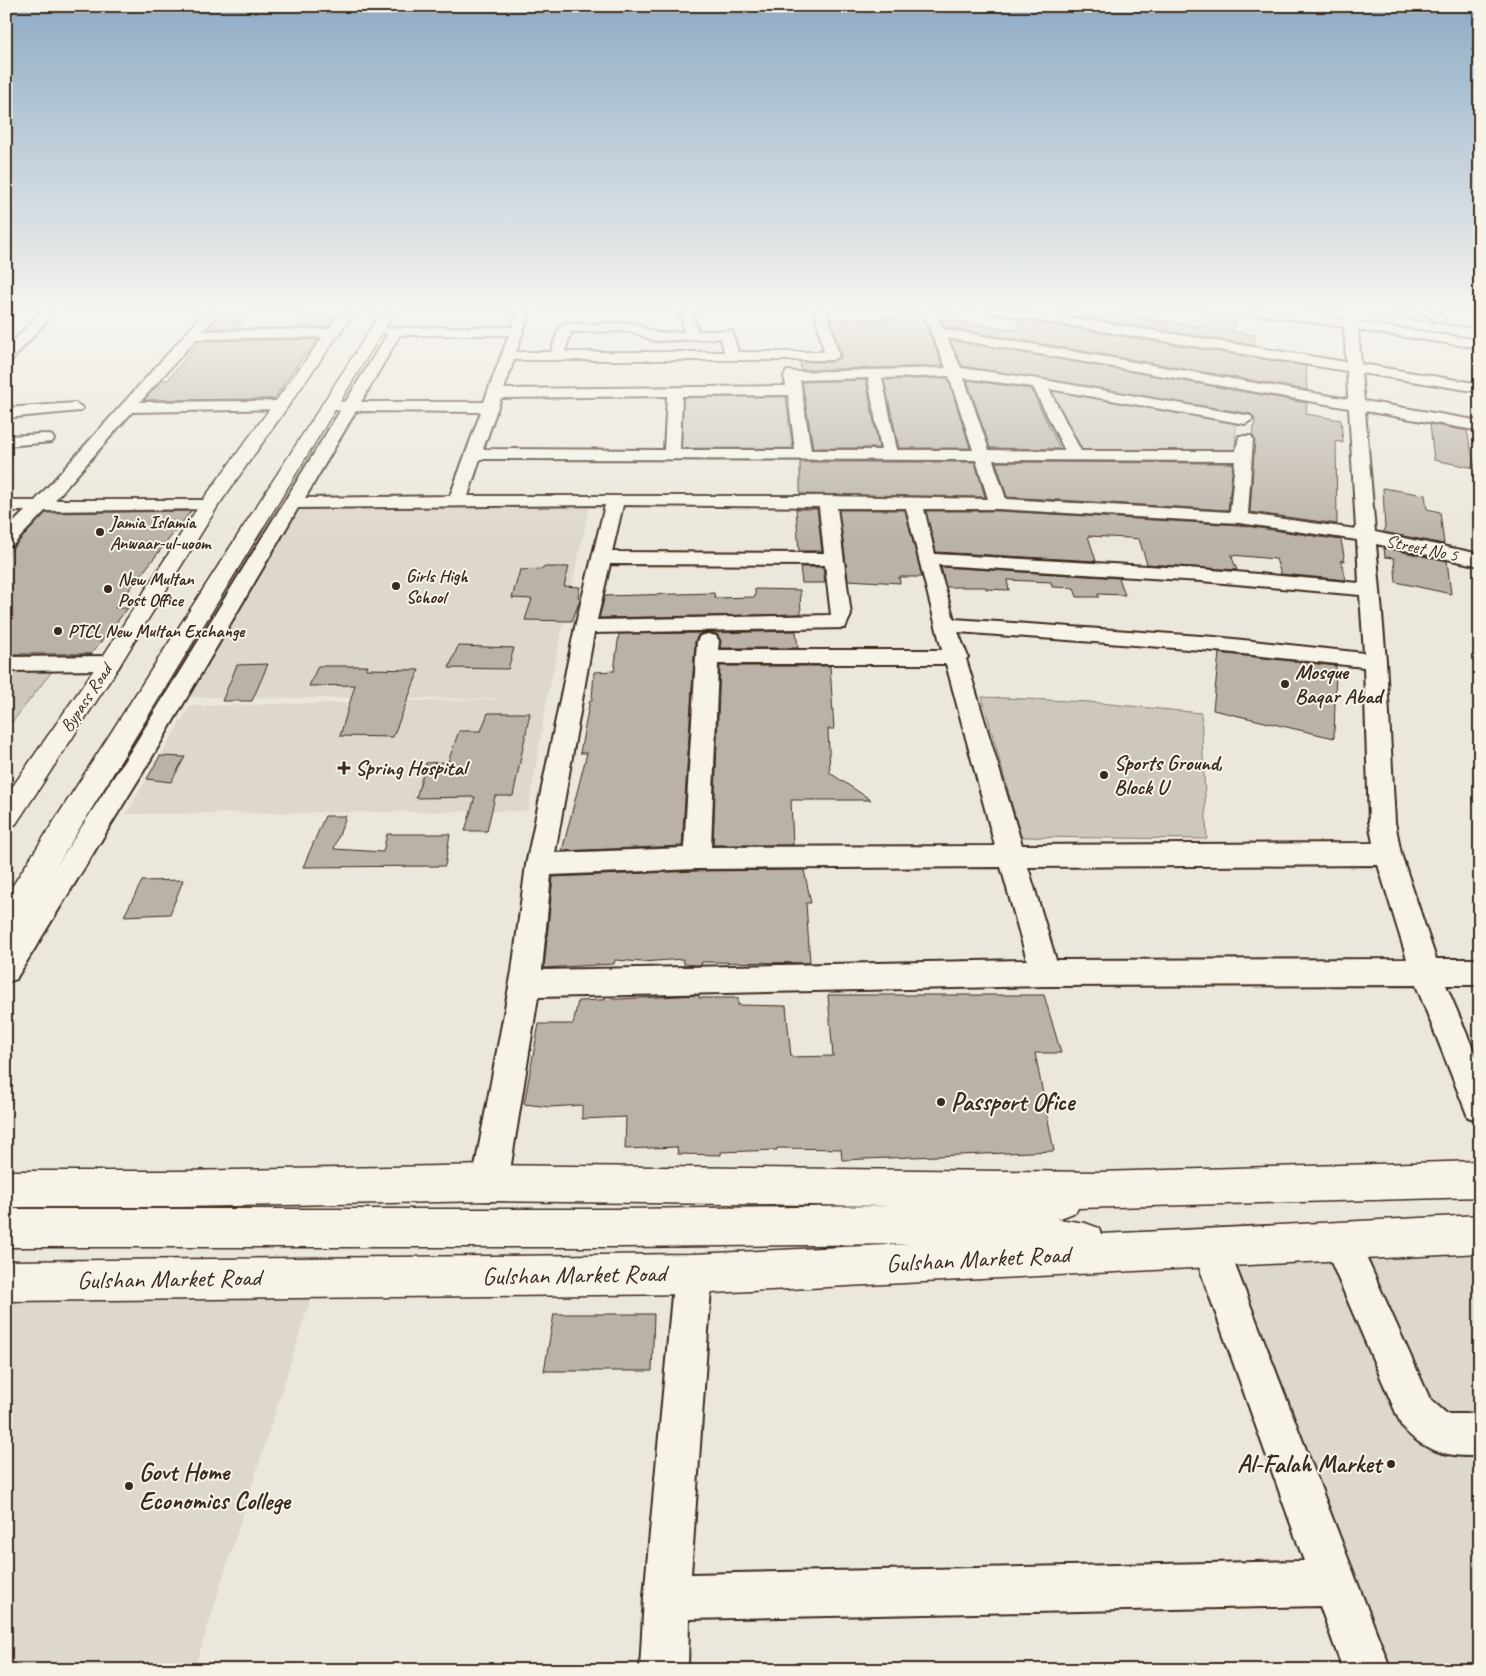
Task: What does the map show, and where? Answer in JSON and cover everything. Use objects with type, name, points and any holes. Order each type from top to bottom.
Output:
[{"type":"main road","name":"Bypass Road","points":[[6,817],[110,663],[208,505],[295,386]]},
{"type":"main road","points":[[10,915],[341,406],[349,386]]},
{"type":"main road","name":"Gulshan Market Road","points":[[6,1189],[180,1189],[490,1183],[1099,1190],[1480,1179]]},
{"type":"main road","name":"Gulshan Market Road","points":[[968,1224],[1099,1190]]},
{"type":"main road","name":"Gulshan Market Road","points":[[6,1228],[624,1228],[968,1224],[1140,1251]]},
{"type":"main road","name":"Gulshan Market Road","points":[[6,1281],[693,1274],[1480,1234]]},
{"type":"street","points":[[6,541],[41,505],[146,386]]},
{"type":"street","points":[[6,970],[139,758],[291,503],[353,386]]},
{"type":"street","points":[[457,501],[497,386]]},
{"type":"street","points":[[341,406],[675,392],[751,386]]},
{"type":"street","points":[[793,386],[804,455]]},
{"type":"street","points":[[877,386],[890,455]]},
{"type":"street","points":[[960,386],[998,504]]},
{"type":"street","points":[[1040,386],[1076,457]]},
{"type":"street","points":[[1056,386],[1245,419]]},
{"type":"street","points":[[1246,386],[1479,427]]},
{"type":"street","points":[[1356,386],[1364,536],[1375,661],[1382,822],[1388,854],[1426,972],[1480,1105]]},
{"type":"street","points":[[1239,518],[1245,419],[1250,387]]},
{"type":"street","points":[[672,454],[675,392]]},
{"type":"street","points":[[128,407],[280,406]]},
{"type":"street","points":[[6,413],[75,408]]},
{"type":"street","points":[[6,440],[46,438]]},
{"type":"street","points":[[474,454],[1244,456]]},
{"type":"street","points":[[490,1183],[525,984],[539,865],[585,627],[603,558],[615,500]]},
{"type":"street","name":"Street No 5","points":[[291,503],[615,500],[998,504],[1239,518],[1364,536],[1480,560]]},
{"type":"street","points":[[585,627],[838,623],[841,620],[828,501]]},
{"type":"street","points":[[914,502],[928,559],[1045,973]]},
{"type":"street","points":[[6,506],[208,505]]},
{"type":"street","points":[[603,558],[835,559]]},
{"type":"street","points":[[928,559],[1201,575],[1368,590]]},
{"type":"street","points":[[827,624],[830,657]]},
{"type":"street","points":[[947,624],[1166,638],[1272,648],[1375,661]]},
{"type":"street","points":[[697,858],[709,625]]},
{"type":"street","points":[[707,657],[957,657]]},
{"type":"street","points":[[6,664],[110,663]]},
{"type":"street","points":[[539,865],[697,858],[1388,854]]},
{"type":"street","points":[[10,915],[44,910]]},
{"type":"street","points":[[525,984],[1045,973],[1480,972]]},
{"type":"street","points":[[1340,1241],[1416,1413],[1430,1430],[1448,1436],[1480,1435]]},
{"type":"street","points":[[1210,1247],[1367,1670]]},
{"type":"street","points":[[664,1670],[667,1597],[693,1274]]},
{"type":"street","points":[[667,1597],[1334,1583]]},
{"type":"shaded area","points":[[1046,389],[1236,422],[1235,452],[1078,452]]},
{"type":"shaded area","points":[[682,394],[785,394],[792,448],[680,448]]},
{"type":"shaded area","points":[[590,504],[547,699],[528,811],[126,814],[190,706],[516,699],[170,697],[288,508]]},
{"type":"shaded area","points":[[53,670],[6,730],[6,671]]},
{"type":"shaded area","name":"Sports Ground, Block U","points":[[982,697],[1089,702],[1201,713],[1207,839],[1021,837]]},
{"type":"shaded area","name":"Al-Falah Market","points":[[1480,1252],[1480,1670],[1379,1670],[1224,1259]]},
{"type":"shaded area","name":"Govt Home Economics College","points":[[313,1291],[194,1670],[6,1670],[6,1302]]},
{"type":"building","points":[[156,386],[283,386],[274,399],[144,400]]},
{"type":"building","points":[[803,386],[867,386],[879,448],[813,448]]},
{"type":"building","points":[[885,386],[951,386],[970,448],[899,448]]},
{"type":"building","points":[[969,386],[1011,386],[1031,389],[1060,449],[990,448]]},
{"type":"building","points":[[1084,386],[1212,386],[1307,403],[1306,414],[1341,420],[1343,443],[1336,441],[1337,524],[1250,512],[1255,439],[1252,435],[1255,420],[1251,414]]},
{"type":"building","points":[[1285,386],[1307,386],[1307,390]]},
{"type":"building","points":[[1430,424],[1467,431],[1475,468],[1434,460]]},
{"type":"building","points":[[800,462],[975,462],[985,497],[800,494]]},
{"type":"building","points":[[996,462],[1233,463],[1228,510],[1007,497]]},
{"type":"building","points":[[1383,488],[1425,495],[1427,509],[1440,512],[1444,544],[1383,532],[1385,530]]},
{"type":"building","points":[[796,509],[817,509],[822,551],[799,551]]},
{"type":"building","points":[[839,510],[905,510],[922,577],[899,577],[900,583],[848,580]]},
{"type":"building","points":[[191,511],[115,608],[128,608],[91,654],[6,654],[6,555],[46,513]]},
{"type":"building","points":[[926,511],[999,511],[1239,525],[1341,540],[1345,561],[1341,560],[1346,580],[1281,574],[1276,559],[1231,555],[1237,570],[1147,564],[1139,539],[1128,538],[1088,536],[1096,561],[936,552]]},
{"type":"building","points":[[1384,548],[1447,561],[1451,594],[1396,582],[1394,558],[1385,557]]},
{"type":"building","points":[[543,567],[569,567],[564,586],[580,587],[578,597],[581,597],[572,621],[525,620],[532,599],[512,598],[520,570],[543,569]]},
{"type":"building","points":[[800,567],[823,567],[825,583],[802,583]]},
{"type":"building","points":[[941,567],[1119,578],[1125,595],[1098,594],[1099,597],[1077,597],[1074,588],[1052,587],[1051,582],[1007,580],[1009,590],[986,589],[986,587],[946,587]]},
{"type":"building","points":[[755,589],[800,590],[801,614],[599,618],[605,596],[714,593],[715,598],[755,597]]},
{"type":"building","points":[[796,631],[798,648],[720,648],[721,641],[718,635],[710,633]]},
{"type":"building","points":[[706,633],[698,635],[695,641],[682,846],[562,851],[587,753],[580,753],[590,700],[592,700],[594,672],[614,671],[619,634]]},
{"type":"building","points":[[458,646],[514,648],[508,669],[449,668]]},
{"type":"building","points":[[1219,653],[1336,666],[1334,738],[1213,710]]},
{"type":"building","points":[[268,664],[252,701],[222,701],[237,665]]},
{"type":"building","points":[[318,666],[368,666],[366,669],[419,670],[393,737],[340,736],[355,685],[309,686]]},
{"type":"building","points":[[720,666],[830,666],[834,729],[828,729],[830,773],[871,800],[791,800],[793,845],[713,845]]},
{"type":"building","points":[[488,713],[530,713],[513,796],[495,796],[487,831],[465,831],[475,797],[416,798],[426,763],[448,762],[459,731],[481,731]]},
{"type":"building","points":[[160,756],[185,757],[171,782],[147,779]]},
{"type":"building","points":[[325,816],[346,816],[334,849],[383,852],[387,834],[450,834],[445,866],[303,867]]},
{"type":"building","points":[[804,870],[811,903],[806,903],[810,963],[702,962],[701,965],[694,965],[684,964],[683,959],[642,962],[615,960],[614,964],[544,968],[553,877],[697,871]]},
{"type":"building","points":[[183,880],[170,914],[124,916],[142,881]]},
{"type":"building","points":[[699,995],[699,998],[738,998],[738,1005],[786,1006],[791,1057],[833,1056],[828,995],[1044,995],[1061,1053],[1035,1053],[1054,1151],[842,1160],[841,1149],[777,1148],[777,1150],[721,1152],[721,1155],[678,1154],[677,1147],[625,1149],[626,1117],[582,1119],[582,1105],[550,1107],[524,1104],[539,1024],[573,1024],[578,1001]]},
{"type":"building","points":[[554,1314],[654,1314],[652,1371],[544,1371]]},
{"type":"place","name":"Jamia Islamia Anwaar-ul-uoom","points":[[100,532]]},
{"type":"place","name":"Girls High School","points":[[396,586]]},
{"type":"place","name":"New Multan Post Office","points":[[108,589]]},
{"type":"place","name":"PTCL New Multan Exchange","points":[[58,631]]},
{"type":"place","name":"Mosque Baqar Abad","points":[[1285,684]]},
{"type":"place","name":"Spring Hospital","points":[[344,768]]},
{"type":"place","name":"Sports Ground, Block U","points":[[1104,775]]},
{"type":"place","name":"Passport Ofice","points":[[941,1102]]},
{"type":"place","name":"Al-Falah Market","points":[[1391,1464]]},
{"type":"place","name":"Govt Home Economics College","points":[[129,1486]]}]
